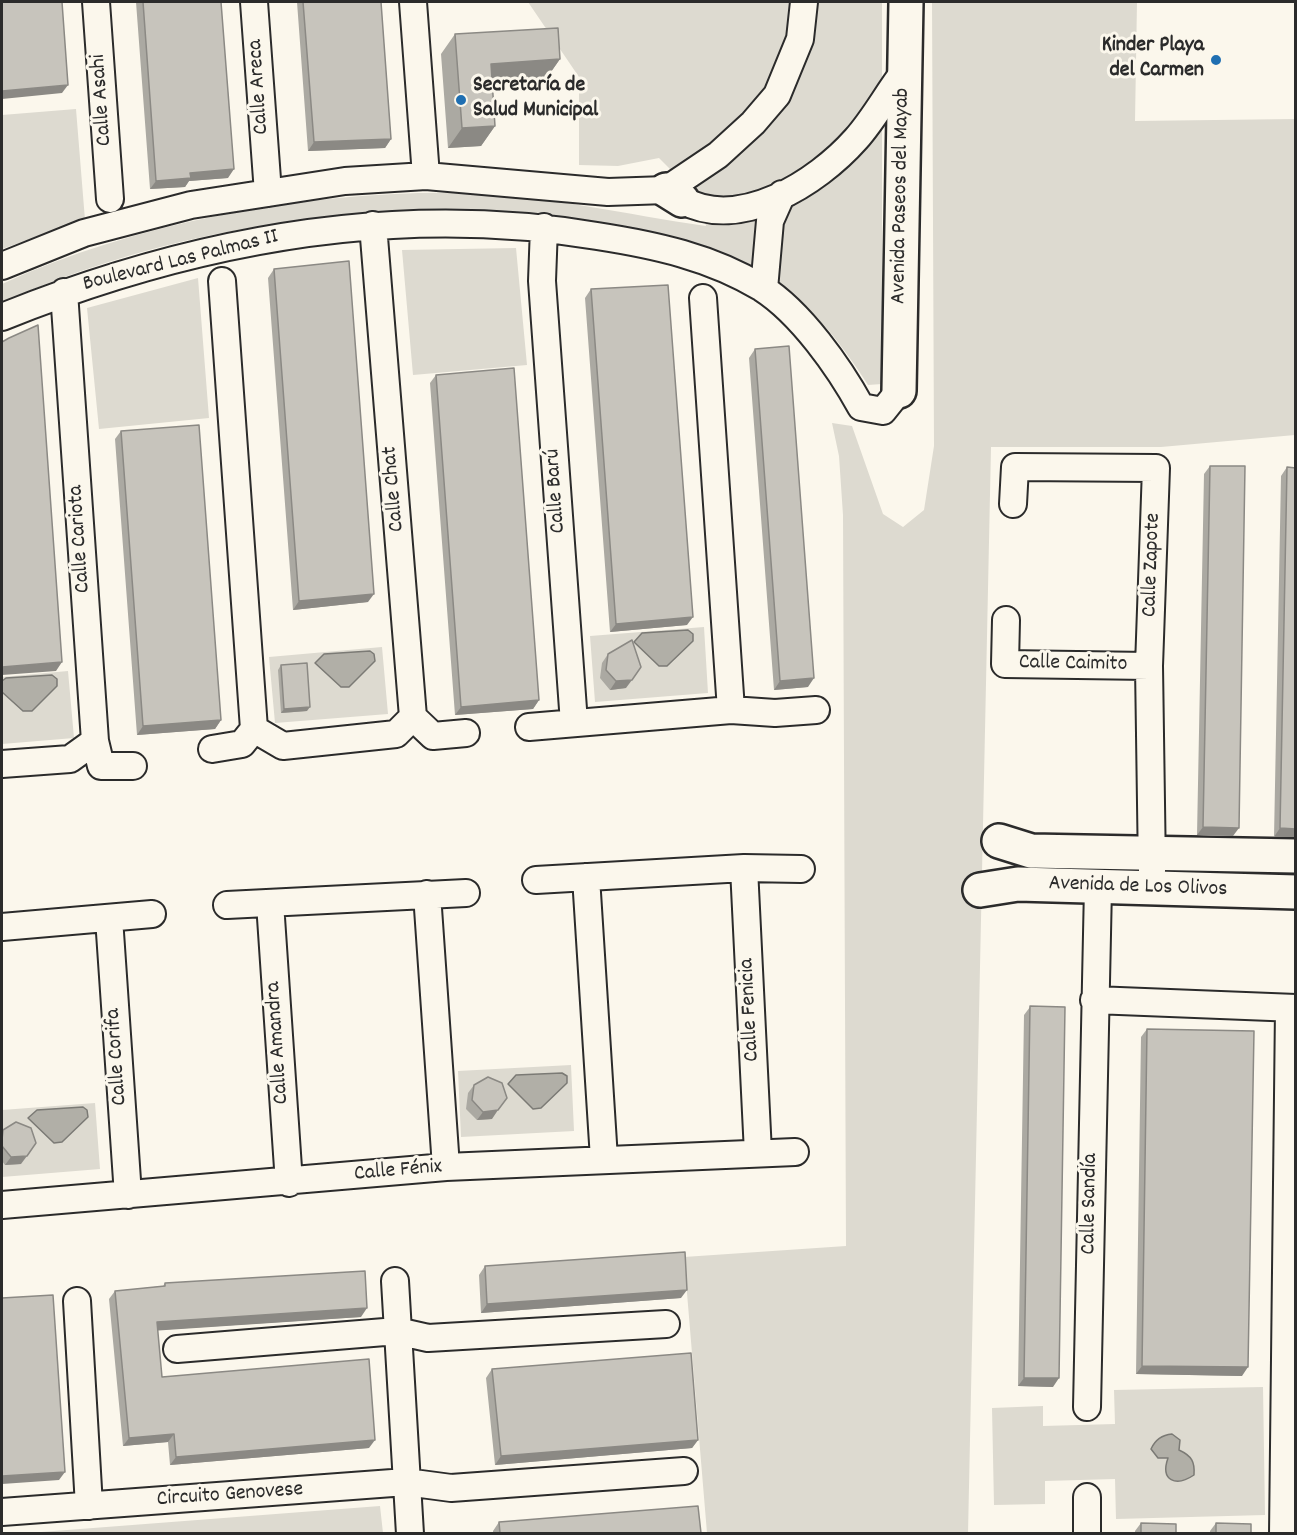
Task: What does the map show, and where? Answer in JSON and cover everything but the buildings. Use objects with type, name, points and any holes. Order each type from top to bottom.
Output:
[{"type":"street","name":"Calle Asahi","points":[[96,2],[110,199]]},
{"type":"street","name":"Calle Areca","points":[[254,2],[267,182]]},
{"type":"street","points":[[413,2],[426,167]]},
{"type":"street","points":[[674,195],[753,123],[777,95],[800,39],[804,2]]},
{"type":"street","name":"Avenida Paseos del Mayab","points":[[899,391],[906,2]]},
{"type":"street","name":"Boulevard Las Palmas II","points":[[2,266],[84,233],[267,182],[345,181],[426,167],[608,192],[674,195],[697,208],[722,210],[753,207],[782,194],[838,157],[868,123],[904,72]]},
{"type":"street","points":[[764,290],[770,221],[782,194]]},
{"type":"street","name":"Boulevard Las Palmas II","points":[[2,317],[63,292],[218,248],[299,233],[373,225],[458,222],[543,227],[675,250],[716,264],[764,290],[806,328],[844,377],[861,407],[883,411],[899,391]]},
{"type":"street","name":"Calle Chat","points":[[373,225],[413,717]]},
{"type":"street","name":"Calle Barú","points":[[543,227],[542,281],[574,723]]},
{"type":"street","points":[[212,749],[243,744],[254,729],[222,281]]},
{"type":"street","name":"Calle Cariota","points":[[63,292],[95,741],[102,766],[133,766]]},
{"type":"street","points":[[703,298],[731,710]]},
{"type":"street","name":"Calle Zapote","points":[[1013,504],[1015,467],[1156,468],[1149,666],[1151,890]]},
{"type":"street","name":"Calle Caimito","points":[[1006,620],[1005,664],[1149,666]]},
{"type":"street","points":[[529,727],[731,710],[775,713],[816,710]]},
{"type":"street","points":[[254,729],[283,746],[396,734],[413,717],[433,735],[466,733]]},
{"type":"street","points":[[2,764],[70,759],[95,741]]},
{"type":"street","name":"Avenida de Los Olivos","points":[[999,841],[1031,851],[1151,847],[1296,856]]},
{"type":"street","points":[[536,880],[744,867],[801,869]]},
{"type":"street","name":"Calle Fenicia","points":[[744,867],[758,1153]]},
{"type":"street","points":[[586,877],[604,1159]]},
{"type":"street","name":"Avenida de Los Olivos","points":[[980,890],[1018,884],[1098,896],[1151,890],[1296,892]]},
{"type":"street","points":[[227,905],[465,893]]},
{"type":"street","points":[[427,894],[446,1167]]},
{"type":"street","name":"Calle Sandía","points":[[1087,1407],[1098,896]]},
{"type":"street","name":"Calle Amandra","points":[[270,903],[289,1183]]},
{"type":"street","points":[[2,927],[152,914]]},
{"type":"street","name":"Calle Corifa","points":[[109,918],[128,1195]]},
{"type":"street","points":[[1094,1000],[1292,1008],[1290,1486],[1283,1533]]},
{"type":"street","name":"Calle Fénix","points":[[2,1206],[289,1183],[446,1167],[795,1152]]},
{"type":"street","points":[[395,1281],[410,1533]]},
{"type":"street","points":[[77,1301],[89,1506]]},
{"type":"street","points":[[177,1349],[397,1331],[428,1338],[666,1324]]},
{"type":"street","name":"Circuito Genovese","points":[[2,1512],[406,1482],[451,1488],[684,1471]]},
{"type":"street","points":[[1087,1497],[1087,1533]]},
{"type":"shaded area","points":[[528,2],[882,2],[882,384],[868,385],[845,351],[819,320],[789,291],[754,269],[738,262],[695,251],[628,229],[555,218],[447,212],[382,214],[316,219],[251,228],[186,241],[123,258],[61,278],[2,303],[2,284],[112,242],[229,213],[349,197],[409,193],[467,193],[527,197],[706,226],[700,199],[659,158],[618,166],[579,165],[579,77]]},
{"type":"shaded area","points":[[932,2],[1137,2],[1135,121],[1295,119],[1295,435],[1161,447],[991,447],[968,1533],[707,1533],[684,1257],[846,1246],[843,515],[839,456],[832,423],[852,426],[883,514],[903,527],[924,510],[934,446]]},
{"type":"shaded area","points":[[76,109],[85,220],[2,249],[2,115]]},
{"type":"shaded area","points":[[516,248],[527,365],[413,375],[402,250]]},
{"type":"shaded area","points":[[198,278],[209,418],[99,429],[87,308]]},
{"type":"shaded area","points":[[704,627],[708,693],[595,702],[590,636]]},
{"type":"shaded area","points":[[688,630],[693,634],[693,641],[667,666],[659,666],[634,642],[642,633]]},
{"type":"shaded area","points":[[382,647],[388,714],[275,723],[269,657]]},
{"type":"shaded area","points":[[370,651],[374,654],[375,661],[349,687],[341,687],[315,663],[324,654]]},
{"type":"shaded area","points":[[68,671],[74,738],[2,744],[2,677]]},
{"type":"shaded area","points":[[52,675],[57,679],[57,686],[32,711],[23,711],[2,692],[2,681],[6,678]]},
{"type":"shaded area","points":[[571,1065],[574,1131],[461,1137],[458,1071]]},
{"type":"shaded area","points":[[562,1073],[567,1076],[567,1083],[541,1108],[533,1109],[508,1084],[516,1075]]},
{"type":"shaded area","points":[[95,1103],[100,1169],[2,1177],[2,1110]]},
{"type":"shaded area","points":[[83,1107],[87,1110],[88,1117],[62,1142],[54,1143],[28,1118],[37,1110]]},
{"type":"shaded area","points":[[1263,1387],[1265,1515],[1116,1519],[1115,1479],[1045,1481],[1045,1504],[994,1505],[992,1408],[1043,1406],[1043,1426],[1115,1424],[1114,1390]]},
{"type":"shaded area","points":[[1172,1434],[1180,1440],[1179,1450],[1190,1457],[1194,1466],[1194,1475],[1181,1481],[1171,1480],[1168,1477],[1166,1466],[1168,1458],[1158,1458],[1151,1449],[1159,1438]]},
{"type":"shaded area","points":[[380,1506],[383,1533],[28,1533]]},
{"type":"place","name":"Kinder Playa del Carmen","points":[[1216,60]]},
{"type":"place","name":"Secretaría de Salud Municipal","points":[[461,100]]}]
